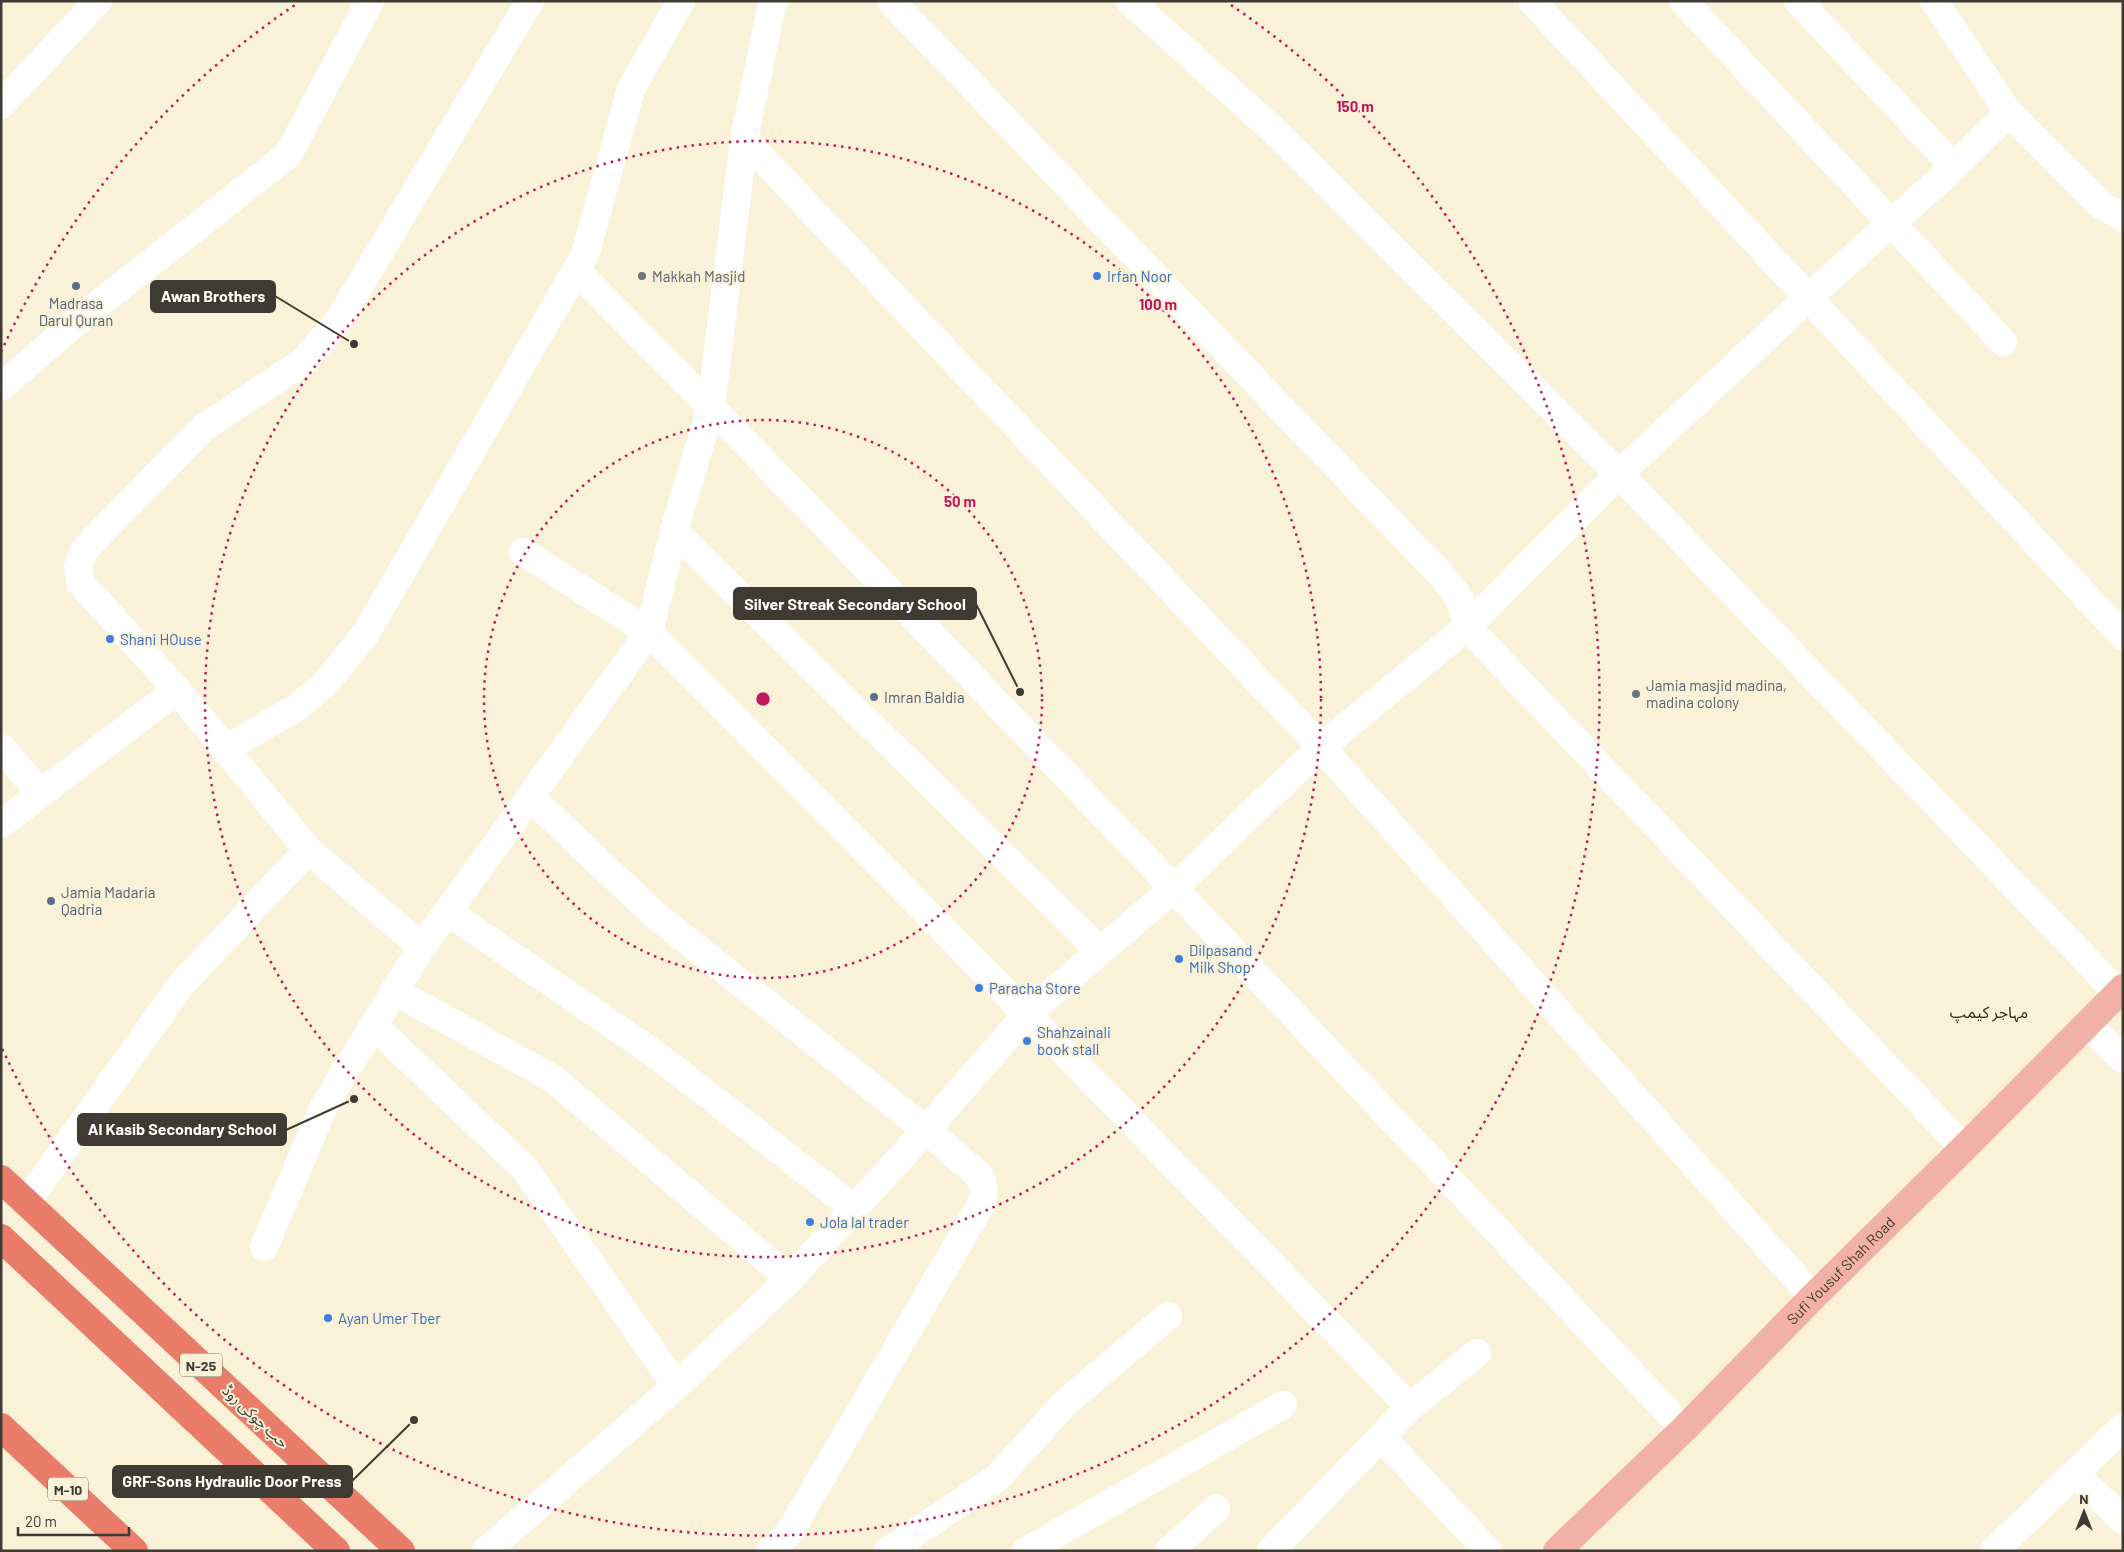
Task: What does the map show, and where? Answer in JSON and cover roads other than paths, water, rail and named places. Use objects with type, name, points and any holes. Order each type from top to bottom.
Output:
[{"type":"highway","name":"حب چوکی روڈ","points":[[1,1179],[401,1551]]},
{"type":"highway","name":"N-25","points":[[1,1238],[336,1551]]},
{"type":"highway","name":"M-10","points":[[1,1427],[134,1551]]},
{"type":"main road","name":"Sufi Yousuf Shah Road","points":[[1556,1551],[1684,1429],[2120,990]]},
{"type":"street","points":[[1,105],[98,1]]},
{"type":"street","points":[[1,387],[82,317],[288,155],[370,1]]},
{"type":"street","points":[[422,948],[308,850],[177,690],[80,582],[78,566],[85,549],[203,428],[303,362],[339,320],[530,1]]},
{"type":"street","points":[[225,748],[296,708],[326,683],[366,633],[585,256],[631,89],[681,1]]},
{"type":"street","points":[[891,1],[1445,579],[1460,600],[1467,627],[1964,1148]]},
{"type":"street","points":[[1130,1],[1271,128],[1619,474],[2120,990]]},
{"type":"street","points":[[1532,1],[2123,636]]},
{"type":"street","points":[[1683,1],[2003,342]]},
{"type":"street","points":[[1798,1],[1954,167]]},
{"type":"street","points":[[1934,1],[2009,113],[2100,204],[2123,218]]},
{"type":"street","points":[[264,1247],[324,1106],[394,991],[422,948],[649,632],[674,531],[711,407],[744,139],[766,5]]},
{"type":"street","points":[[486,1551],[676,1386],[790,1279],[926,1130],[1027,1014],[1174,888],[1321,747],[1467,627],[1619,474],[1809,297],[1954,167],[2009,113]]},
{"type":"street","points":[[744,139],[1321,747],[1813,1297]]},
{"type":"street","points":[[577,271],[711,407],[1174,888],[1684,1429]]},
{"type":"street","points":[[674,531],[1100,951]]},
{"type":"street","points":[[523,552],[649,632],[1027,1014],[1410,1407]]},
{"type":"street","points":[[1,824],[177,690]]},
{"type":"street","points":[[1,747],[41,794]]},
{"type":"street","points":[[530,797],[655,915],[926,1130],[980,1176],[984,1189],[982,1203],[789,1533],[770,1551]]},
{"type":"street","points":[[26,1203],[180,986],[308,850]]},
{"type":"street","points":[[448,912],[655,1054],[855,1209]]},
{"type":"street","points":[[394,991],[552,1078],[790,1279]]},
{"type":"street","points":[[2087,1024],[2123,1059]]},
{"type":"street","points":[[374,1025],[524,1169],[676,1386]]},
{"type":"street","points":[[888,1551],[997,1478],[1065,1403],[1168,1316]]},
{"type":"street","points":[[1271,1551],[1410,1407],[1477,1354]]},
{"type":"street","points":[[1026,1551],[1283,1405]]},
{"type":"street","points":[[1994,1551],[2123,1427]]},
{"type":"street","points":[[1381,1438],[1488,1551]]},
{"type":"street","points":[[2075,1474],[2123,1520]]},
{"type":"street","points":[[1169,1551],[1216,1509]]},
{"type":"place","name":"Makkah Masjid","points":[[642,276]]},
{"type":"place","name":"Irfan Noor","points":[[1097,276]]},
{"type":"place","name":"Madrasa Darul Quran","points":[[76,286]]},
{"type":"place","name":"Awan Brothers","points":[[354,344]]},
{"type":"place","name":"Shani HOuse","points":[[110,639]]},
{"type":"place","name":"Silver Streak Secondary School","points":[[1020,692]]},
{"type":"place","name":"Jamia masjid madina, madina colony","points":[[1636,694]]},
{"type":"place","name":"Imran Baldia","points":[[874,697]]},
{"type":"place","name":"Jamia Madaria Qadria","points":[[51,901]]},
{"type":"place","name":"Dilpasand Milk Shop","points":[[1179,959]]},
{"type":"place","name":"Paracha Store","points":[[979,988]]},
{"type":"place","name":"Shahzainali book stall","points":[[1027,1041]]},
{"type":"place","name":"Al Kasib Secondary School","points":[[354,1099]]},
{"type":"place","name":"Jola lal trader","points":[[810,1222]]},
{"type":"place","name":"Ayan Umer Tber","points":[[328,1318]]},
{"type":"place","name":"GRF-Sons Hydraulic Door Press","points":[[414,1420]]},
{"type":"district","name":"مہاجر کیمپ","points":[[1989,1011]]}]
